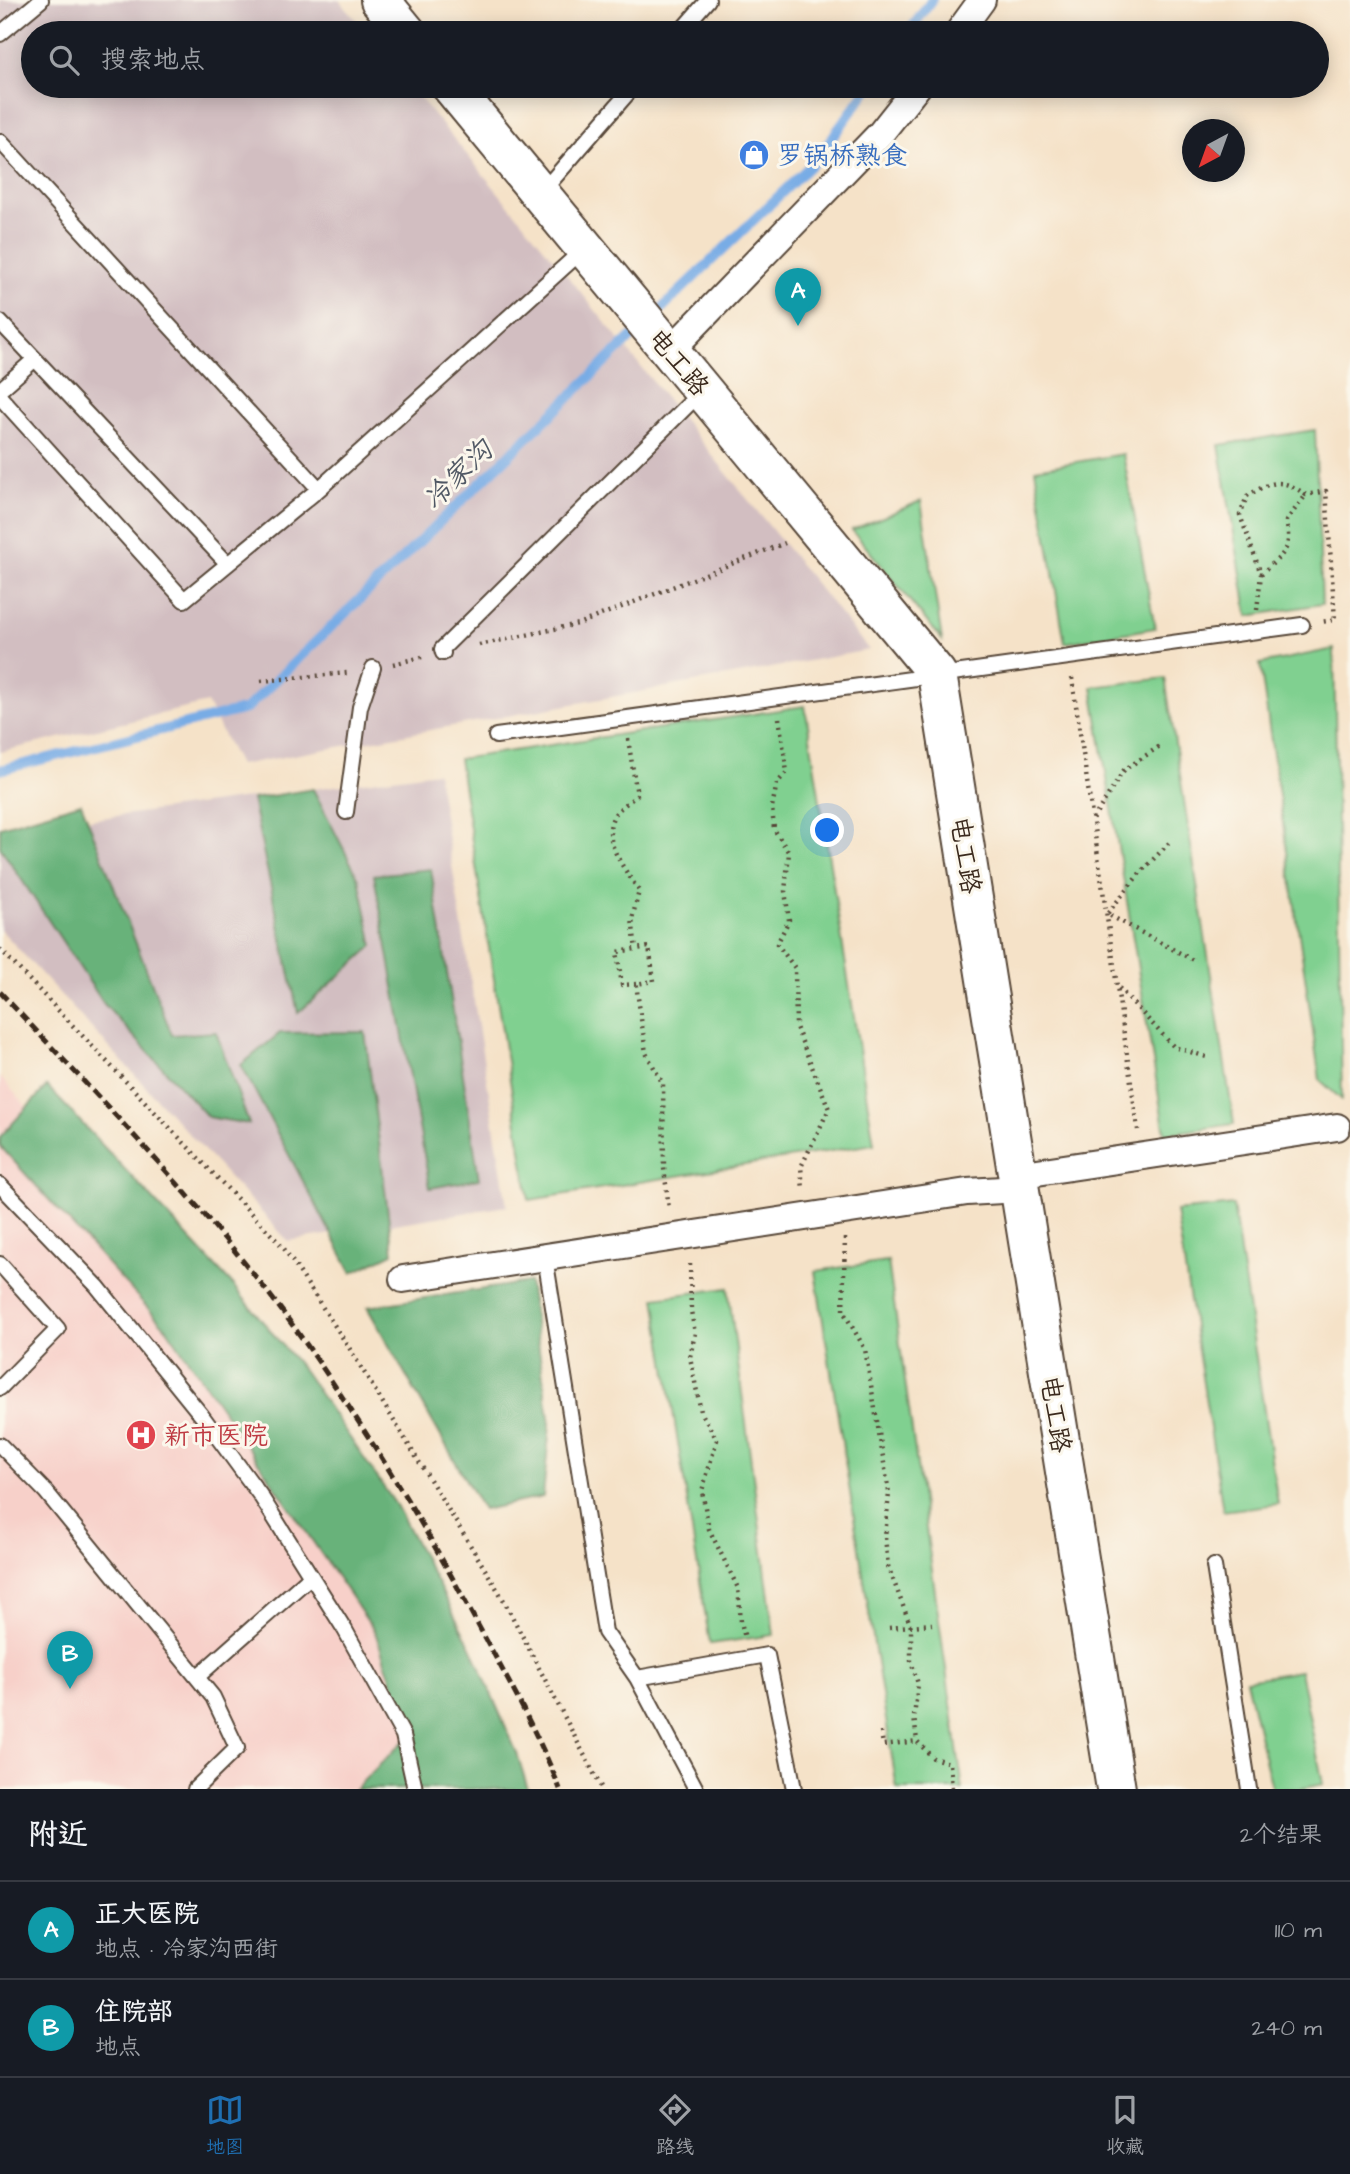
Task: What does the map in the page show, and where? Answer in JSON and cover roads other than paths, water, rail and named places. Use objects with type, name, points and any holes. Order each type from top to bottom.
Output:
[{"type":"street","points":[[380,0],[397,21]]},
{"type":"street","points":[[967,21],[982,0]]},
{"type":"street","name":"电工路","points":[[461,98],[937,674],[1116,1789]]},
{"type":"street","points":[[670,351],[880,134],[908,98]]},
{"type":"street","points":[[402,1279],[967,1192],[1337,1127]]},
{"type":"lane","points":[[0,34],[41,0]]},
{"type":"lane","points":[[690,21],[708,0]]},
{"type":"lane","points":[[540,194],[624,98]]},
{"type":"lane","points":[[0,141],[319,489]]},
{"type":"lane","points":[[0,397],[184,600],[319,489],[585,247]]},
{"type":"lane","points":[[0,322],[228,564]]},
{"type":"lane","points":[[0,390],[35,359]]},
{"type":"lane","points":[[443,653],[442,649],[703,390]]},
{"type":"lane","points":[[496,736],[1302,625]]},
{"type":"lane","points":[[346,811],[360,707],[373,668]]},
{"type":"lane","points":[[0,1185],[97,1286],[202,1416],[260,1494],[345,1630],[402,1735],[415,1789]]},
{"type":"lane","points":[[545,1257],[605,1632],[636,1678],[696,1789]]},
{"type":"lane","points":[[0,1265],[58,1329],[0,1388]]},
{"type":"lane","points":[[0,1446],[46,1492],[213,1697],[237,1748],[195,1789]]},
{"type":"lane","points":[[1214,1566],[1249,1789]]},
{"type":"lane","points":[[197,1677],[311,1576]]},
{"type":"lane","points":[[636,1678],[767,1655],[794,1789]]},
{"type":"waterway","name":"冷家沟","points":[[917,21],[932,0]]},
{"type":"waterway","name":"冷家沟","points":[[653,317],[815,161],[861,98]]},
{"type":"waterway","name":"冷家沟","points":[[0,770],[246,709],[642,327]]},
{"type":"railway","points":[[0,992],[199,1209],[274,1300],[309,1348],[374,1445],[434,1546],[519,1700],[560,1789]]},
{"type":"place","name":"罗锅桥熟食","points":[[754,155]]},
{"type":"place","name":"正大医院","points":[[798,326]]},
{"type":"place","name":"新市医院","points":[[141,1435]]},
{"type":"place","name":"住院部","points":[[70,1689]]}]
